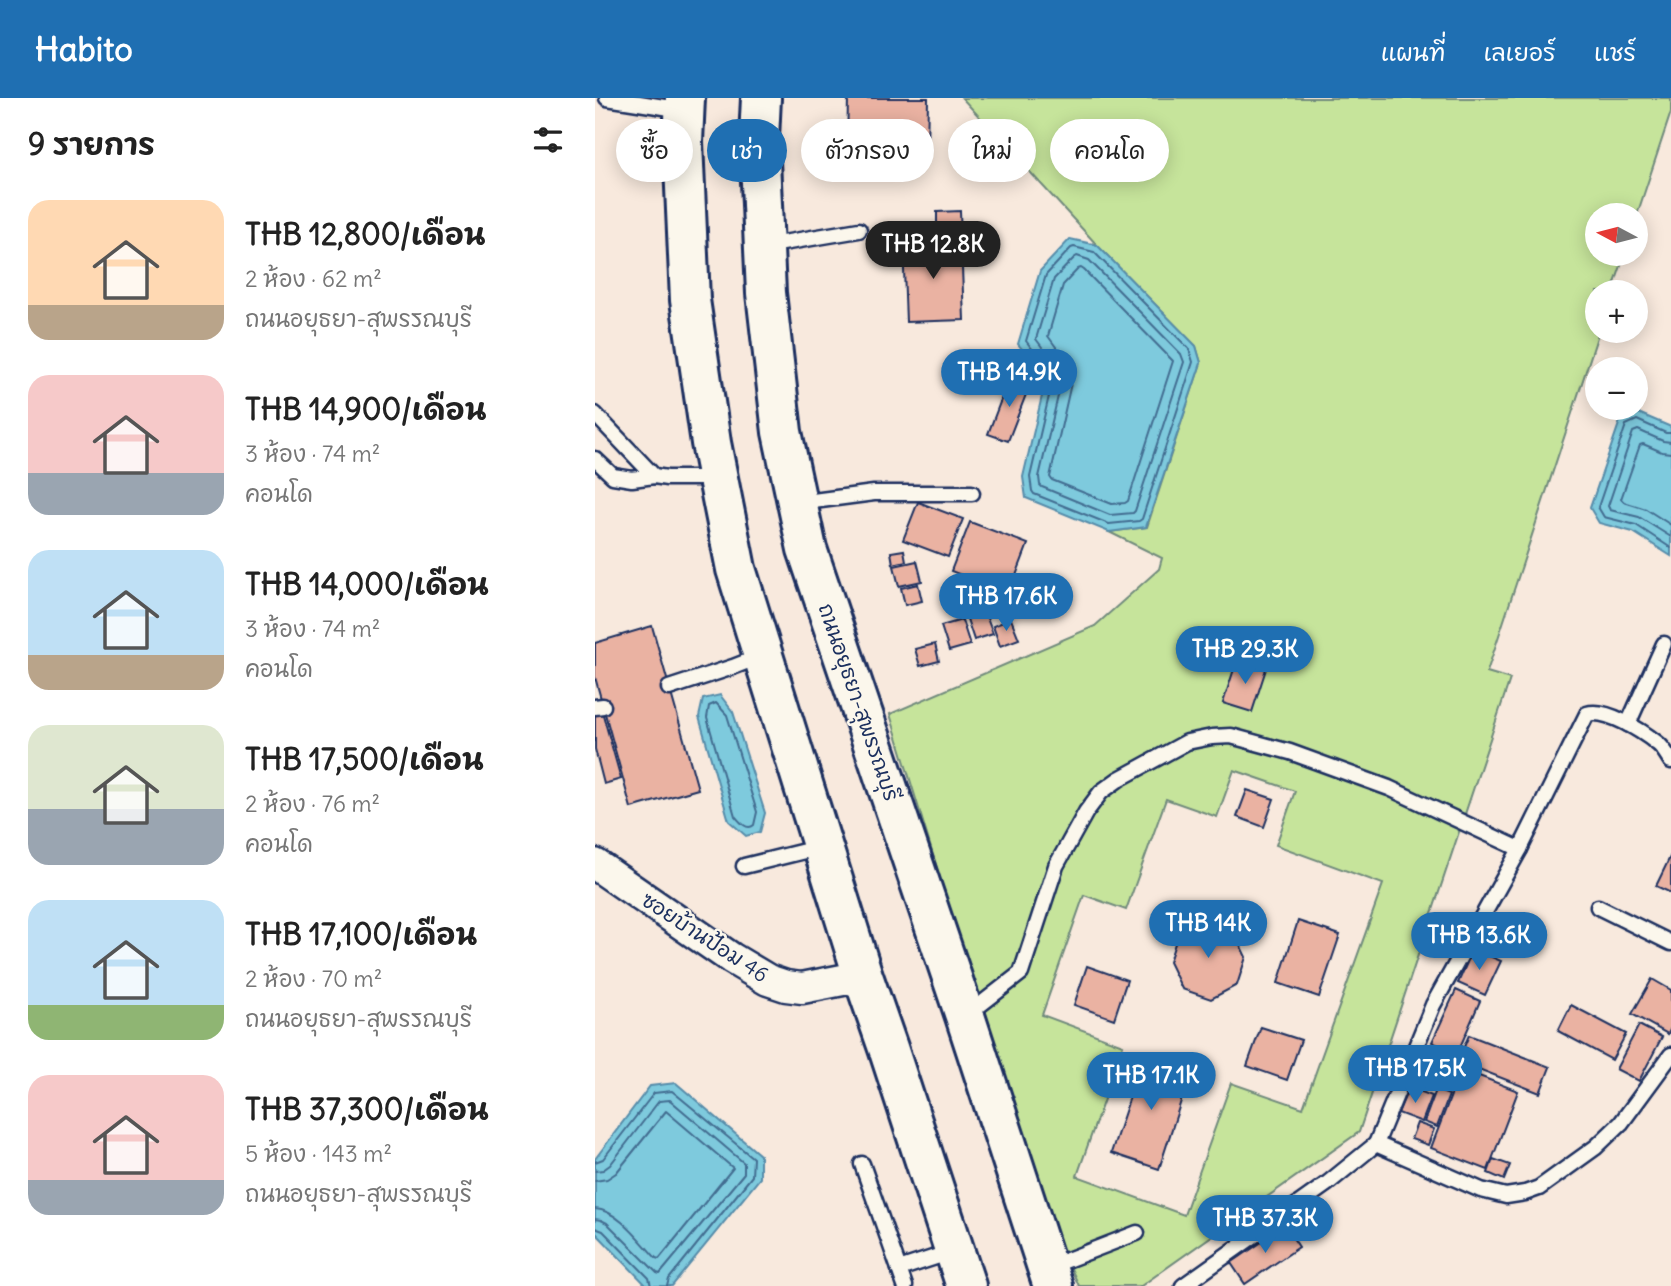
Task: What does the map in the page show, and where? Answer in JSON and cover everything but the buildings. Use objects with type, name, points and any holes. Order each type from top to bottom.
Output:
[{"type":"main road","name":"ถนนอยุธยา-สุพรรณบุรี","points":[[761,98],[759,138],[766,293],[782,432],[807,549],[1050,1277]]},
{"type":"main road","points":[[685,104],[683,142],[691,300],[711,443],[736,569],[863,976],[960,1268]]},
{"type":"street","name":"ซอยบ้านป้อม 46","points":[[595,864],[730,958],[768,980],[802,988],[863,976]]},
{"type":"lane","points":[[607,98],[685,104]]},
{"type":"lane","points":[[763,246],[859,230]]},
{"type":"lane","points":[[595,414],[654,476]]},
{"type":"lane","points":[[595,459],[613,476],[718,478]]},
{"type":"lane","points":[[797,503],[874,493],[972,493]]},
{"type":"lane","points":[[1627,724],[1664,644]]},
{"type":"lane","points":[[670,688],[763,655]]},
{"type":"lane","points":[[1183,1286],[1328,1183],[1376,1144],[1433,1005],[1520,849],[1587,714],[1605,715],[1627,724],[1660,744],[1671,761]]},
{"type":"lane","points":[[965,1016],[1021,972],[1056,866],[1086,812],[1101,792],[1119,779],[1187,742],[1231,736],[1290,752],[1389,788],[1520,849]]},
{"type":"lane","points":[[744,866],[823,847]]},
{"type":"lane","points":[[1598,907],[1671,943]]},
{"type":"lane","points":[[1376,1144],[1482,1190],[1506,1196],[1525,1193],[1539,1188],[1596,1147],[1621,1123],[1671,1055]]},
{"type":"lane","points":[[862,1164],[905,1286]]},
{"type":"lane","points":[[1050,1277],[1137,1233]]},
{"type":"lane","points":[[899,1269],[960,1268]]},
{"type":"green space","points":[[962,98],[1671,98],[1671,112],[1641,203],[1585,203],[1585,266],[1621,266],[1616,280],[1585,280],[1585,343],[1595,343],[1590,357],[1585,357],[1585,374],[1487,672],[1510,679],[1359,1132],[1141,1286],[1079,1286],[1053,1229],[969,973],[890,714],[1095,626],[1159,569],[1162,558],[1109,532],[1147,527],[1201,363],[1196,346],[1036,179],[1036,119],[981,119]],"holes":[[[1234,770],[1295,791],[1276,845],[1383,884],[1303,1108],[1231,1083],[1184,1215],[1077,1176],[1123,1045],[1042,1015],[1084,895],[1126,910],[1166,799],[1217,817]]]},
{"type":"water","points":[[1070,239],[1097,245],[1196,346],[1201,363],[1146,527],[1109,532],[1026,498],[1023,477],[1046,379],[1018,344],[1040,271]]},
{"type":"water","points":[[1648,417],[1671,427],[1671,556],[1633,532],[1599,523],[1590,508],[1620,421],[1648,420]]},
{"type":"water","points":[[720,695],[733,712],[765,813],[760,832],[746,836],[729,821],[699,717],[703,699]]},
{"type":"water","points":[[676,1083],[760,1155],[760,1178],[672,1286],[647,1286],[595,1232],[595,1159],[650,1086]]}]
